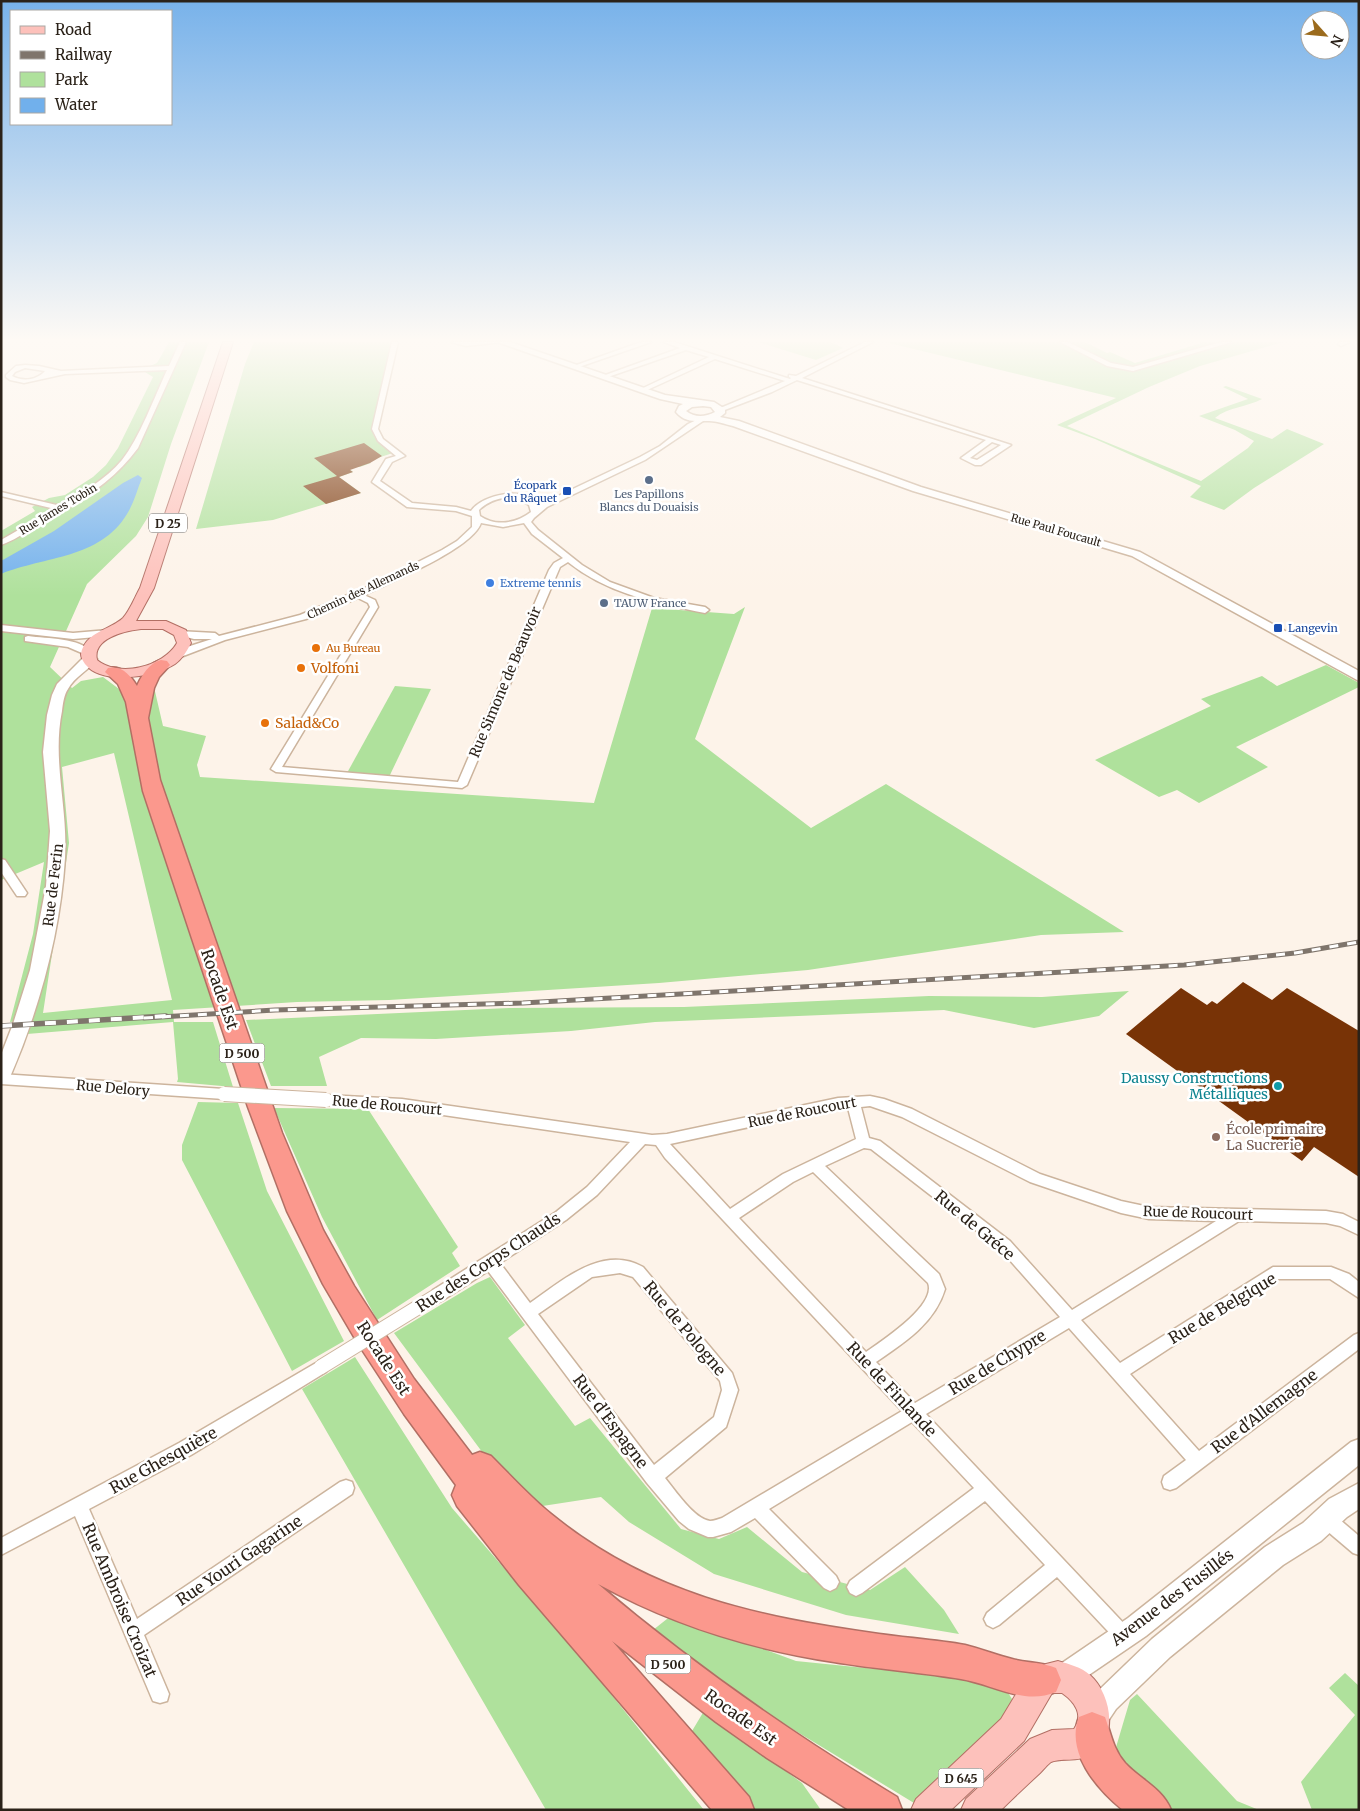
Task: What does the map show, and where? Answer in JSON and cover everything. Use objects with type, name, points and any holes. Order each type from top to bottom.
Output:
[{"type":"highway","name":"Rocade Est","points":[[140,726],[141,701],[146,682],[152,673],[168,661]]},
{"type":"highway","name":"Rocade Est","points":[[111,672],[128,685],[140,726],[149,778],[167,834],[265,1121],[296,1201],[320,1251],[352,1309],[427,1421],[496,1507],[557,1568],[630,1633],[740,1717],[826,1775],[884,1810]]},
{"type":"highway","points":[[427,1421],[465,1452],[503,1492],[548,1532],[610,1575],[666,1603],[706,1618],[765,1634],[854,1649],[963,1662],[1010,1678],[1051,1679]]},
{"type":"highway","points":[[427,1421],[452,1472],[487,1520],[736,1810]]},
{"type":"highway","points":[[1093,1724],[1096,1752],[1106,1770],[1153,1810]]},
{"type":"main road","name":"D 25","points":[[162,624],[155,621],[149,614],[146,602],[148,588],[200,427]]},
{"type":"main road","name":"D 25","points":[[114,631],[131,618],[148,588]]},
{"type":"main road","points":[[143,624],[162,624],[173,627],[184,638],[184,645],[168,661],[137,672],[111,672],[96,666],[89,656],[96,642],[114,631],[143,624]]},
{"type":"main road","points":[[1051,1679],[1068,1679],[1080,1687],[1090,1702],[1093,1724]]},
{"type":"main road","name":"Avenue des Fusillés","points":[[927,1810],[1016,1726],[1029,1705],[1036,1688],[1051,1679]]},
{"type":"main road","name":"Avenue des Fusillés","points":[[977,1810],[1041,1750],[1049,1746],[1079,1743],[1086,1738],[1093,1724]]},
{"type":"street","name":"Rue James Tobin","points":[[1,537],[101,483],[126,460],[134,448],[143,427]]},
{"type":"street","points":[[376,427],[375,432],[380,440],[401,456],[388,461],[376,482],[410,505],[463,510],[476,515],[484,522],[518,526],[535,532]]},
{"type":"street","points":[[674,436],[679,427]]},
{"type":"street","points":[[686,427],[655,451],[548,502],[527,522],[535,532],[598,579],[627,592],[668,604],[705,610]]},
{"type":"street","name":"Rue Paul Foucault","points":[[746,427],[910,487],[1136,554],[1358,676]]},
{"type":"street","points":[[947,427],[991,440],[1007,445],[978,463],[965,458],[965,456],[991,440]]},
{"type":"street","points":[[1,494],[57,507]]},
{"type":"street","points":[[447,508],[469,506],[506,497],[526,500],[566,495]]},
{"type":"street","points":[[526,500],[535,506],[533,515]]},
{"type":"street","name":"Chemin des Allemands","points":[[445,552],[461,542],[474,530],[476,508],[484,502]]},
{"type":"street","name":"Rue James Tobin","points":[[1,543],[57,507]]},
{"type":"street","name":"Chemin des Allemands","points":[[168,661],[199,646],[302,618],[358,594],[490,528],[519,522],[533,515]]},
{"type":"street","name":"Rue Simone de Beauvoir","points":[[358,594],[372,602],[374,607],[276,769],[462,785],[553,570],[568,558]]},
{"type":"street","points":[[1,628],[73,636],[114,631]]},
{"type":"street","name":"Chemin des Allemands","points":[[181,633],[194,636],[210,636],[251,631]]},
{"type":"street","points":[[1,636],[70,645],[84,649],[89,656]]},
{"type":"street","name":"Rue de Ferin","points":[[2,1075],[22,1025],[33,990],[49,923],[55,879],[58,834],[50,740],[57,701],[66,681],[89,656]]},
{"type":"street","points":[[62,688],[78,678],[111,672]]},
{"type":"street","points":[[1,863],[21,894]]},
{"type":"street","name":"Rue Delory","points":[[2,1075],[224,1094]]},
{"type":"street","name":"Rue de Roucourt","points":[[224,1094],[402,1104],[660,1140],[853,1101],[870,1101],[891,1106],[1030,1176],[1121,1207],[1149,1213],[1326,1216],[1343,1220],[1359,1229]]},
{"type":"street","points":[[729,1216],[788,1178],[863,1142],[853,1101]]},
{"type":"street","name":"Rue des Corps Chauds","points":[[321,1367],[546,1227],[592,1191],[642,1139]]},
{"type":"street","name":"Rue de Finlande","points":[[660,1140],[729,1216],[1125,1636]]},
{"type":"street","name":"Rue de Gréce","points":[[863,1142],[880,1148],[1000,1241],[1197,1461]]},
{"type":"street","points":[[815,1165],[934,1279],[938,1286],[938,1292],[924,1316],[866,1361]]},
{"type":"street","name":"Rue de Chypre","points":[[756,1507],[1070,1319],[1237,1214]]},
{"type":"street","name":"Rue d'Espagne","points":[[490,1262],[654,1476],[690,1519],[713,1530],[725,1526],[756,1507]]},
{"type":"street","name":"Rue de Pologne","points":[[528,1312],[588,1272],[598,1269],[631,1268],[638,1272],[728,1378],[730,1390],[720,1422],[654,1476]]},
{"type":"street","name":"Rue de Belgique","points":[[1118,1373],[1274,1273],[1331,1273],[1344,1279],[1359,1291]]},
{"type":"street","name":"Rue d'Allemagne","points":[[1170,1482],[1359,1340]]},
{"type":"street","name":"Rue Ghesquière","points":[[1,1547],[201,1440],[321,1367]]},
{"type":"street","name":"Avenue des Fusillés","points":[[1051,1679],[1071,1672],[1101,1650],[1125,1636],[1359,1450]]},
{"type":"street","name":"Rue Youri Gagarine","points":[[133,1632],[346,1488]]},
{"type":"street","points":[[856,1587],[987,1489]]},
{"type":"street","name":"Avenue des Fusillés","points":[[1093,1724],[1107,1700],[1161,1648],[1274,1556],[1312,1532],[1326,1519],[1359,1495]]},
{"type":"street","name":"Rue Ambroise Croizat","points":[[80,1505],[160,1694]]},
{"type":"street","points":[[756,1507],[830,1582]]},
{"type":"street","points":[[1326,1519],[1359,1548]]},
{"type":"street","points":[[993,1619],[1058,1565]]},
{"type":"green space","points":[[129,427],[178,427],[148,517],[136,536],[87,584],[50,667],[72,688],[81,681],[103,677],[119,689],[154,687],[163,726],[206,736],[197,765],[200,777],[594,803],[652,608],[734,614],[745,607],[695,739],[811,828],[886,784],[1124,932],[1041,935],[808,970],[659,983],[389,1000],[297,1002],[173,1010],[174,1022],[213,1022],[233,1087],[177,1082],[173,1022],[27,1034],[33,1019],[10,1022],[33,934],[44,862],[1,880],[1,531],[35,511],[32,507],[49,498],[65,495],[93,477],[106,465],[118,448]],"holes":[[[114,753],[172,1000],[43,1013],[69,843],[62,767]]]},
{"type":"green space","points":[[226,427],[372,427],[376,440],[393,453],[368,461],[371,463],[360,467],[347,467],[353,472],[339,477],[361,493],[273,520],[196,529]]},
{"type":"green space","points":[[1061,427],[1068,427],[1201,481],[1248,448],[1254,441],[1226,427],[1238,427],[1272,439],[1287,429],[1324,444],[1254,488],[1224,510],[1190,497],[1201,486],[1095,439]]},
{"type":"green space","points":[[1326,665],[1359,683],[1359,687],[1236,747],[1268,767],[1199,803],[1177,790],[1159,797],[1095,760],[1211,706],[1201,699],[1262,676],[1277,686]]},
{"type":"green space","points":[[395,686],[431,689],[389,777],[347,773]]},
{"type":"green space","points":[[1129,991],[1099,1016],[1034,1028],[944,1010],[655,1022],[571,1031],[436,1039],[361,1038],[319,1057],[327,1086],[271,1086],[246,1020],[509,1008],[684,1007],[929,996],[1042,997]]},
{"type":"green space","points":[[198,1102],[238,1103],[267,1191],[344,1341],[292,1371],[182,1160],[182,1145]]},
{"type":"green space","points":[[274,1108],[368,1109],[458,1247],[452,1253],[460,1266],[377,1320],[322,1217]]},
{"type":"green space","points":[[490,1277],[525,1325],[508,1338],[575,1426],[590,1418],[681,1529],[719,1539],[747,1527],[802,1572],[870,1590],[905,1567],[944,1610],[959,1634],[846,1615],[714,1574],[629,1522],[601,1497],[536,1507],[491,1464],[394,1333]]},
{"type":"green space","points":[[355,1357],[452,1508],[586,1663],[704,1810],[546,1810],[302,1389]]},
{"type":"green space","points":[[672,1615],[796,1661],[875,1669],[886,1665],[955,1673],[1007,1691],[1012,1699],[1009,1716],[914,1803],[758,1708],[653,1630]]},
{"type":"green space","points":[[1345,1673],[1359,1686],[1359,1810],[1312,1810],[1301,1782],[1355,1715],[1329,1688]]},
{"type":"green space","points":[[1137,1694],[1237,1801],[1259,1810],[1172,1810],[1114,1754],[1130,1700]]},
{"type":"green space","points":[[704,1711],[802,1783],[821,1810],[748,1810],[689,1736]]},
{"type":"water","points":[[138,475],[142,478],[127,514],[116,529],[102,540],[70,554],[1,574],[1,561],[54,531],[123,483]]},
{"type":"building","points":[[364,443],[382,456],[370,463],[350,470],[353,472],[339,477],[361,493],[326,504],[303,486],[337,476],[314,458]]},
{"type":"building","name":"Daussy Constructions Métalliques","points":[[1243,982],[1272,1000],[1287,988],[1359,1031],[1359,1177],[1314,1147],[1302,1161],[1126,1034],[1181,988],[1207,1005],[1212,1001],[1217,1004]]},
{"type":"railway","points":[[144,1018],[275,1010],[523,1003],[1184,965],[1295,953],[1359,942]]},
{"type":"railway","points":[[1,1026],[166,1016]]},
{"type":"place","name":"Les Papillons Blancs du Douaisis","points":[[649,480]]},
{"type":"place","name":"Écopark du Râquet","points":[[567,491]]},
{"type":"place","name":"Extreme tennis","points":[[490,583]]},
{"type":"place","name":"TAUW France","points":[[604,603]]},
{"type":"place","name":"Langevin","points":[[1278,628]]},
{"type":"place","name":"Au Bureau","points":[[316,648]]},
{"type":"place","name":"Volfoni","points":[[301,668]]},
{"type":"place","name":"Salad&Co","points":[[265,723]]},
{"type":"place","name":"Daussy Constructions Métalliques","points":[[1278,1086]]},
{"type":"place","name":"École primaire La Sucrerie","points":[[1216,1137]]}]
